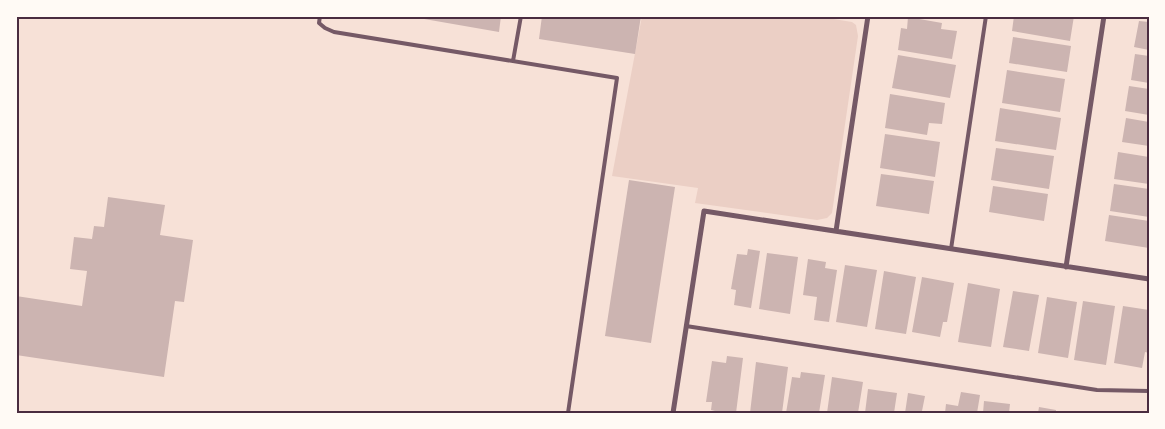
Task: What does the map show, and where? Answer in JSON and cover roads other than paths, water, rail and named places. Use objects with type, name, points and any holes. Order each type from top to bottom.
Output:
[{"type":"street","points":[[836,231],[868,16]]},
{"type":"street","points":[[1066,267],[1104,16]]},
{"type":"street","points":[[673,413],[704,211],[1149,279]]},
{"type":"lane","points":[[320,16],[320,23],[334,32],[617,78],[568,413]]},
{"type":"lane","points":[[513,61],[521,16]]},
{"type":"lane","points":[[951,249],[986,16]]},
{"type":"lane","points":[[686,326],[1097,390],[1149,391]]}]
